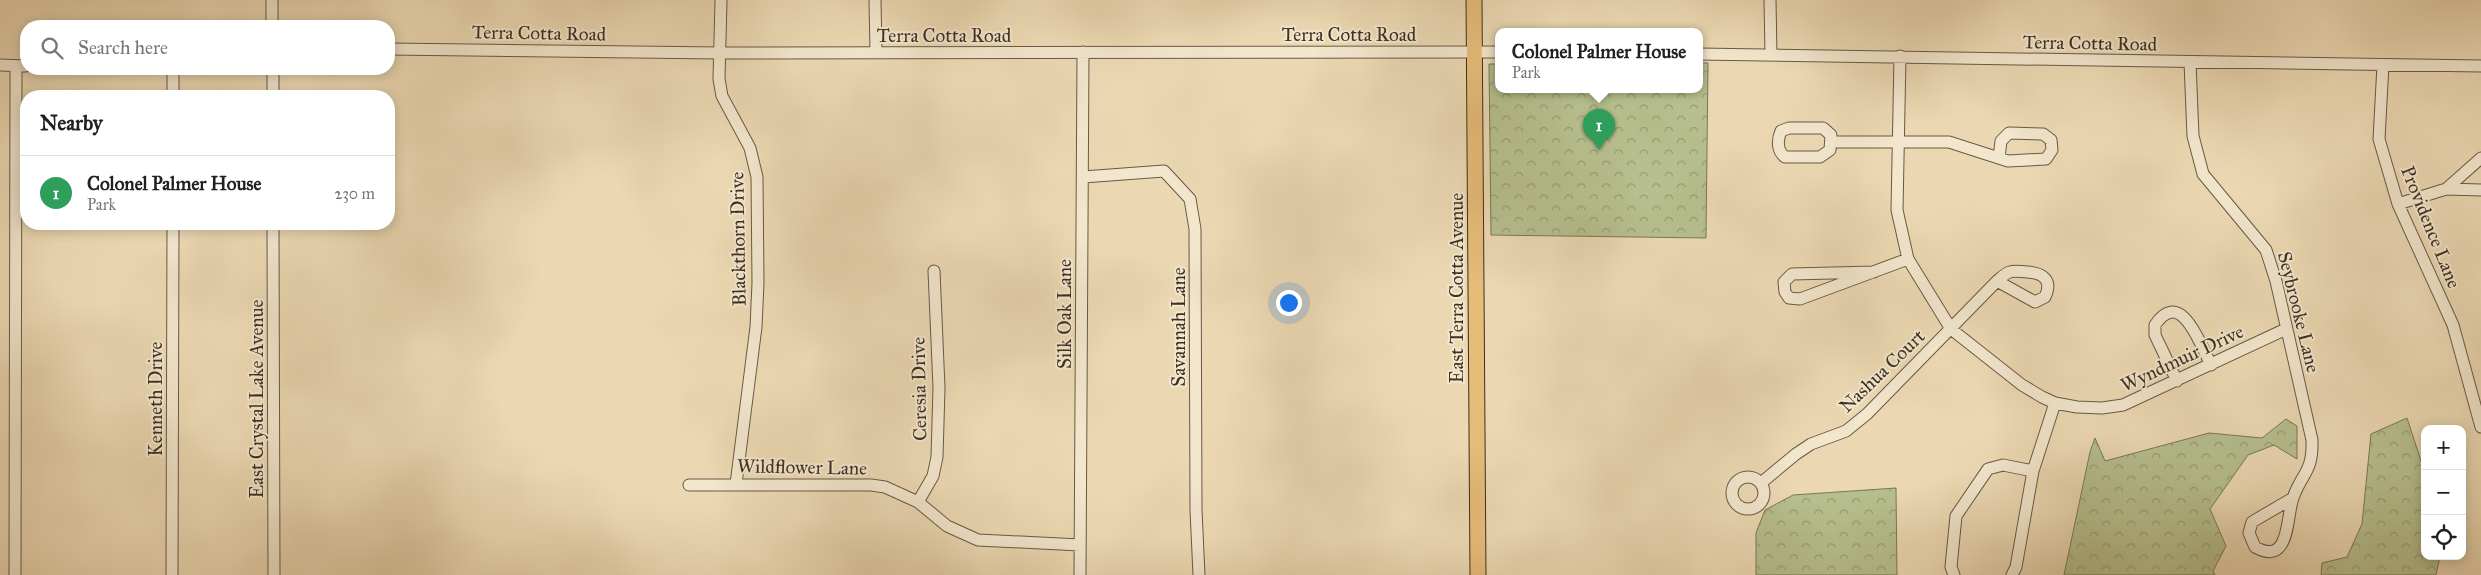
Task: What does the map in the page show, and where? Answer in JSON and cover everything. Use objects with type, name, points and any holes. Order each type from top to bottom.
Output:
[{"type":"main road","name":"East Terra Cotta Avenue","points":[[1474,0],[1478,575]]},
{"type":"street","points":[[272,0],[272,20]]},
{"type":"street","name":"Blackthorn Drive","points":[[720,0],[719,79],[722,96],[750,148],[757,177],[758,283],[756,327],[736,484]]},
{"type":"street","points":[[875,0],[876,53]]},
{"type":"street","points":[[1770,0],[1771,55]]},
{"type":"street","name":"Terra Cotta Road","points":[[395,49],[720,53],[1495,52]]},
{"type":"street","name":"Silk Oak Lane","points":[[1080,575],[1083,52]]},
{"type":"street","name":"Terra Cotta Road","points":[[1703,54],[2481,66]]},
{"type":"street","name":"Wyndmuir Drive","points":[[1900,56],[1900,143],[1897,210],[1908,259],[1951,329],[2022,385],[2055,403],[2077,407],[2112,407],[2135,401],[2286,329]]},
{"type":"street","name":"Seybrooke Lane","points":[[2190,62],[2193,136],[2203,174],[2266,250],[2312,440],[2308,472],[2293,498],[2281,545],[2276,549],[2267,551],[2255,547],[2249,533],[2252,522],[2293,498]]},
{"type":"street","name":"Providence Lane","points":[[2383,65],[2379,139],[2398,204],[2453,326],[2481,427]]},
{"type":"street","points":[[0,66],[20,66]]},
{"type":"street","points":[[21,75],[21,90]]},
{"type":"street","points":[[173,75],[173,90]]},
{"type":"street","points":[[273,75],[273,90]]},
{"type":"street","points":[[1788,128],[1823,128],[1831,135],[1832,142],[1829,152],[1820,157],[1788,158],[1782,155],[1778,146],[1780,134],[1788,128]]},
{"type":"street","points":[[1832,142],[1949,142],[1999,158],[2013,162],[2043,161],[2051,154],[2051,140],[2043,134],[2009,133],[2001,141],[1999,158]]},
{"type":"street","points":[[15,575],[20,151]]},
{"type":"street","points":[[2446,189],[2481,158]]},
{"type":"street","name":"Savannah Lane","points":[[1083,177],[1164,171],[1190,199],[1195,229],[1198,575]]},
{"type":"street","points":[[2398,204],[2446,189],[2481,190]]},
{"type":"street","name":"Kenneth Drive","points":[[172,575],[173,230]]},
{"type":"street","name":"East Crystal Lake Avenue","points":[[273,230],[274,575]]},
{"type":"street","points":[[1874,272],[1792,274],[1784,282],[1784,292],[1789,298],[1800,299],[1874,272],[1908,259]]},
{"type":"street","name":"Ceresia Drive","points":[[918,502],[933,476],[937,457],[939,388],[934,272]]},
{"type":"street","name":"Nashua Court","points":[[1761,483],[1811,444],[1846,431],[1866,414],[1997,282]]},
{"type":"street","points":[[2177,381],[2155,335],[2156,325],[2167,313],[2176,312],[2186,317],[2211,365]]},
{"type":"street","points":[[2012,575],[2016,567],[2033,472],[2055,403]]},
{"type":"street","points":[[1954,575],[1951,567],[1954,520],[1988,469],[2003,465],[2033,472]]},
{"type":"street","name":"Wildflower Lane","points":[[689,485],[860,484],[885,487],[918,502],[948,526],[978,540],[1080,545]]},
{"type":"green space","points":[[1703,63],[1708,63],[1706,238],[1491,235],[1489,64],[1495,64],[1495,93],[1703,93]]},
{"type":"green space","points":[[2407,418],[2421,461],[2421,560],[2439,560],[2436,575],[2321,575],[2322,563],[2347,557],[2362,524],[2371,434]]},
{"type":"green space","points":[[2286,419],[2297,426],[2297,459],[2274,445],[2248,455],[2210,509],[2226,546],[2213,571],[2215,575],[2064,575],[2090,452],[2095,438],[2105,461],[2209,433],[2262,438]]},
{"type":"green space","points":[[1896,488],[1897,575],[1756,575],[1756,533],[1765,510],[1793,495]]},
{"type":"place","name":"Colonel Palmer House","points":[[1599,150]]}]
